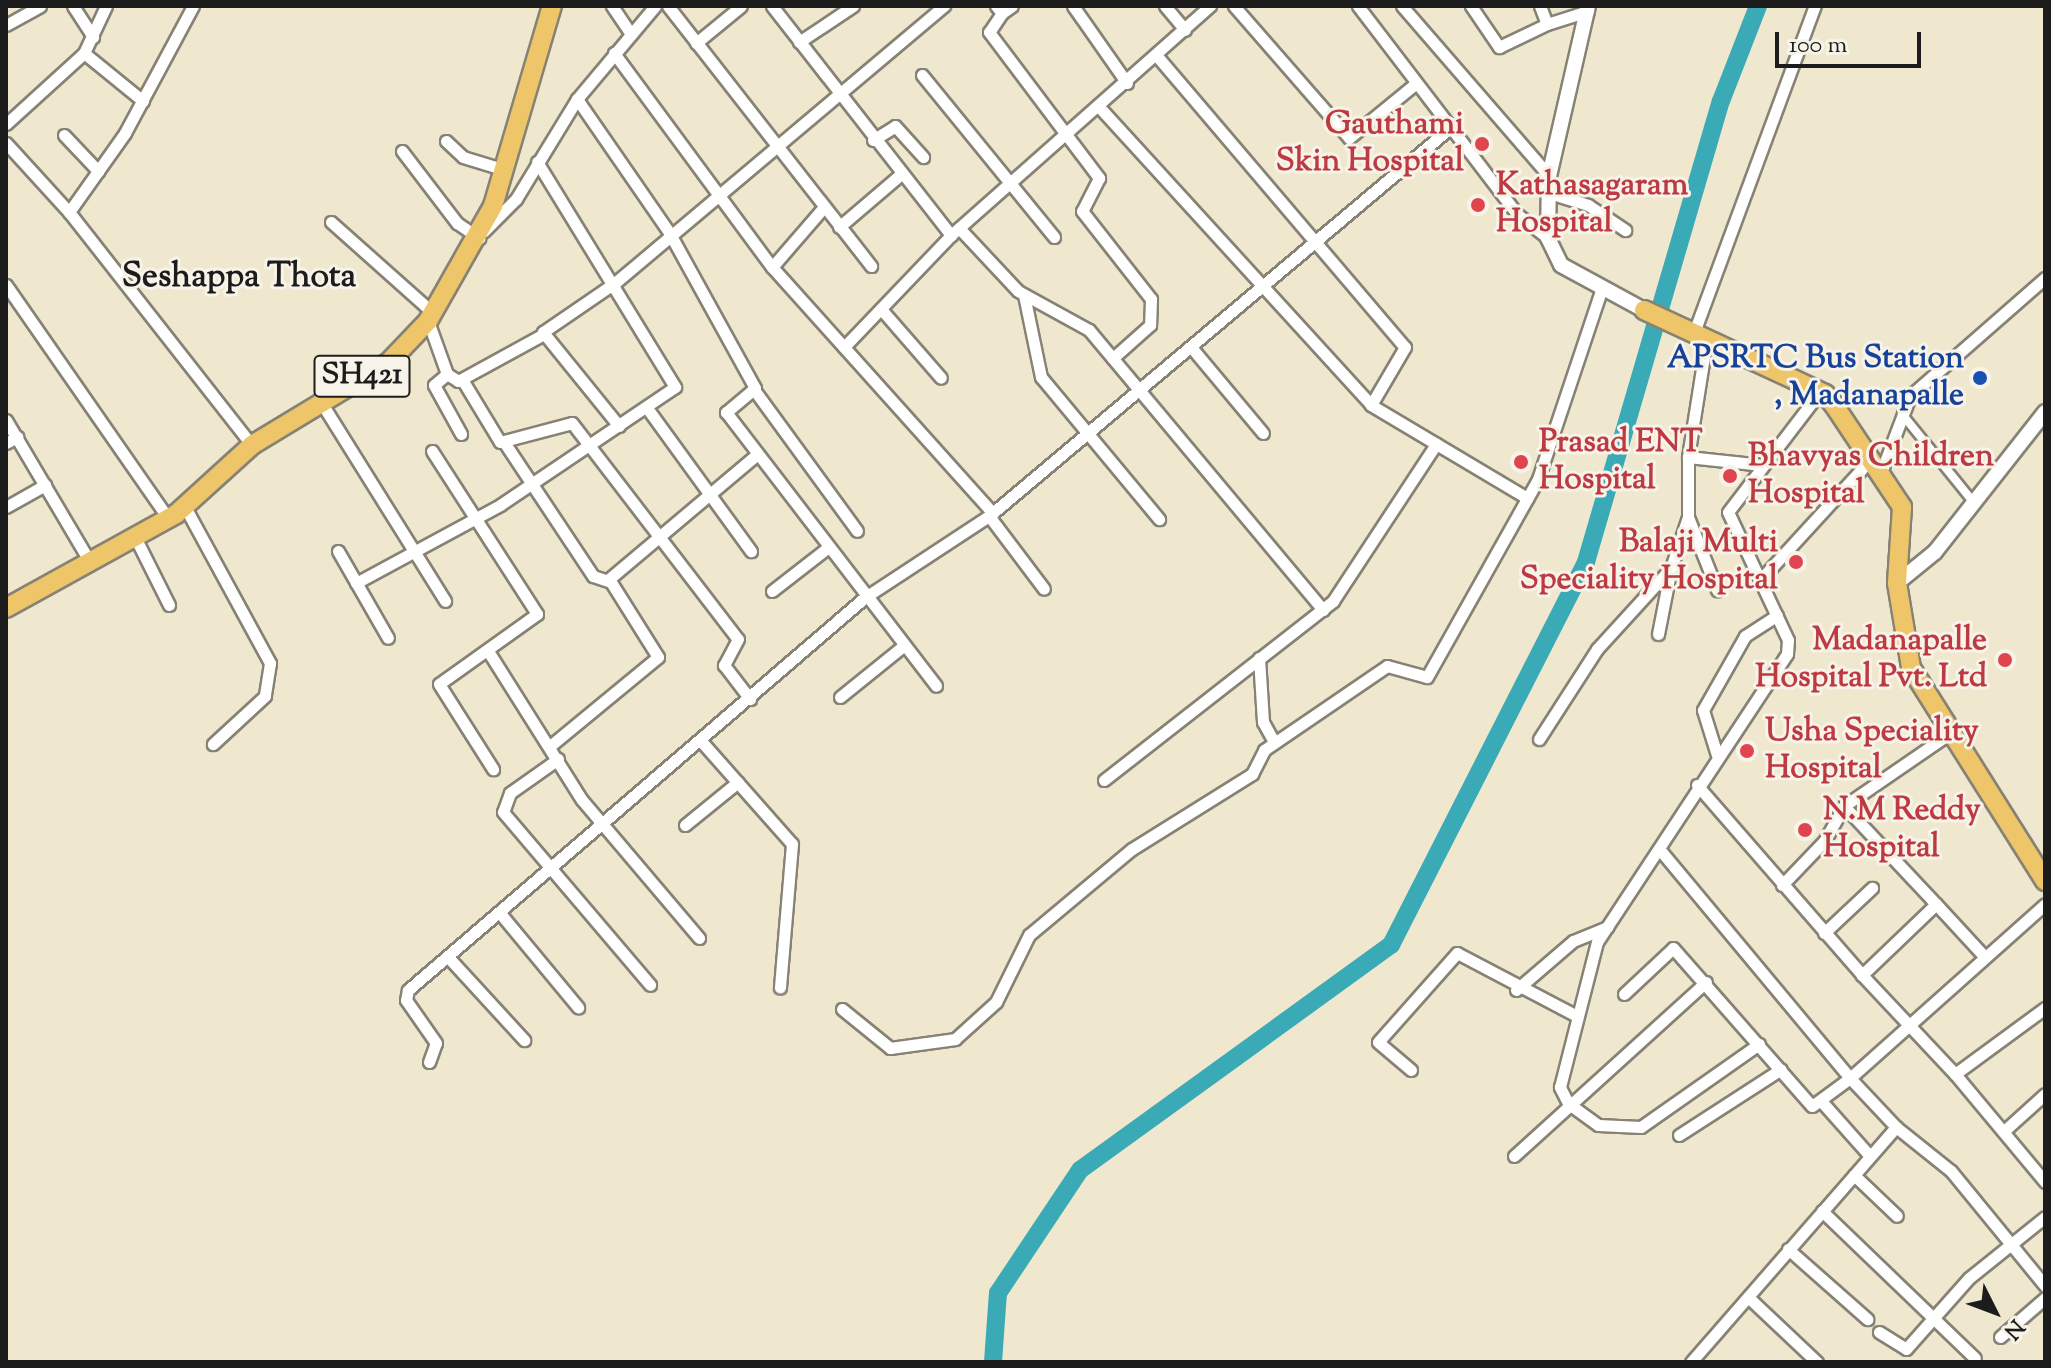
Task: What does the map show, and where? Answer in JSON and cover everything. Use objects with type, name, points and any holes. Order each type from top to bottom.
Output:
[{"type":"main road","name":"SH421","points":[[6,608],[87,557],[135,537],[185,507],[252,445],[319,399],[389,362],[431,317],[480,236],[552,6]]},
{"type":"main road","points":[[1644,310],[1819,393],[1875,467],[1902,507],[1897,583],[1911,668],[2040,859],[2045,881]]},
{"type":"street","points":[[6,25],[40,6]]},
{"type":"street","points":[[73,6],[93,37]]},
{"type":"street","points":[[6,124],[84,53],[106,6]]},
{"type":"street","points":[[69,212],[143,101],[193,6]]},
{"type":"street","points":[[612,6],[631,34]]},
{"type":"street","points":[[402,151],[457,223],[480,236],[516,199],[577,99],[655,6]]},
{"type":"street","points":[[668,6],[871,266]]},
{"type":"street","points":[[696,43],[741,6]]},
{"type":"street","points":[[772,6],[901,174],[955,232],[1024,295],[1077,321],[1113,358],[1323,610]]},
{"type":"street","points":[[799,42],[853,6]]},
{"type":"street","points":[[463,381],[542,335],[616,282],[944,6]]},
{"type":"street","points":[[1073,6],[1127,83]]},
{"type":"street","points":[[1165,6],[1185,30]]},
{"type":"street","points":[[844,347],[955,232],[1010,181],[1101,109],[1210,6]]},
{"type":"street","points":[[1234,6],[1349,138],[1415,84]]},
{"type":"street","points":[[1358,6],[1517,214],[1548,238],[1561,265],[1601,291],[1644,310]]},
{"type":"street","points":[[1402,6],[1549,176]]},
{"type":"street","points":[[1471,6],[1499,47],[1588,8]]},
{"type":"street","points":[[1540,6],[1547,24]]},
{"type":"street","points":[[1658,634],[1671,568],[1688,517],[1688,457],[1696,337],[1815,6]]},
{"type":"street","points":[[1003,8],[989,32],[1064,139],[1100,181],[1082,211],[1151,299],[1150,325],[1113,358]]},
{"type":"street","points":[[1548,238],[1549,176],[1588,8]]},
{"type":"street","points":[[84,53],[143,101]]},
{"type":"street","points":[[614,53],[772,267],[991,515],[1044,589]]},
{"type":"street","points":[[1157,56],[1313,243],[1405,347],[1371,405]]},
{"type":"street","points":[[922,75],[1054,237]]},
{"type":"street","points":[[577,99],[670,234],[755,391],[857,531]]},
{"type":"street","points":[[1101,109],[1260,289],[1371,405],[1527,498]]},
{"type":"street","points":[[873,140],[895,126],[923,157]]},
{"type":"street","points":[[429,1062],[436,1043],[406,995],[864,598],[991,515],[1091,434],[1450,128]]},
{"type":"street","points":[[64,135],[98,171]]},
{"type":"street","points":[[446,141],[463,157],[502,169]]},
{"type":"street","points":[[6,143],[69,212],[252,445]]},
{"type":"street","points":[[356,583],[412,546],[476,519],[647,408],[674,383],[616,282],[537,162]]},
{"type":"street","points":[[839,227],[901,174]]},
{"type":"street","points":[[1549,193],[1588,205],[1625,230]]},
{"type":"street","points":[[772,267],[823,208]]},
{"type":"street","points":[[331,222],[431,317],[447,374]]},
{"type":"street","points":[[1761,579],[1875,467],[1910,396],[2045,278]]},
{"type":"street","points":[[6,285],[168,518]]},
{"type":"street","points":[[842,1009],[890,1048],[955,1039],[996,1002],[1029,935],[1132,849],[1252,774],[1274,742],[1387,666],[1427,677],[1527,498],[1601,291]]},
{"type":"street","points":[[1024,295],[1041,377],[1159,519]]},
{"type":"street","points":[[881,309],[941,378]]},
{"type":"street","points":[[542,335],[619,426]]},
{"type":"street","points":[[1191,347],[1263,433]]},
{"type":"street","points":[[447,374],[463,381],[494,437],[504,442],[593,576],[608,581],[658,657],[550,746]]},
{"type":"street","points":[[447,374],[434,385],[461,434]]},
{"type":"street","points":[[755,391],[726,412],[755,456],[826,549],[936,686]]},
{"type":"street","points":[[1759,1044],[1641,1127],[1598,1125],[1568,1103],[1559,1073],[1575,1015],[1607,927],[1697,785],[1787,654],[1777,615],[1727,518],[1763,465],[1819,393]]},
{"type":"street","points":[[319,399],[445,601]]},
{"type":"street","points":[[647,408],[751,551]]},
{"type":"street","points":[[1897,583],[1935,552],[2045,412]]},
{"type":"street","points":[[1901,413],[1974,503]]},
{"type":"street","points":[[6,420],[11,440],[45,485],[87,557]]},
{"type":"street","points":[[504,442],[571,421],[657,538],[738,639],[724,665],[750,699]]},
{"type":"street","points":[[1104,780],[1323,610],[1436,444]]},
{"type":"street","points":[[432,451],[537,614],[438,686],[493,769]]},
{"type":"street","points":[[608,581],[755,456]]},
{"type":"street","points":[[1688,457],[1763,465]]},
{"type":"street","points":[[6,507],[45,485]]},
{"type":"street","points":[[185,507],[270,663],[265,696],[213,744]]},
{"type":"street","points":[[1688,517],[1717,590]]},
{"type":"street","points":[[135,537],[169,605]]},
{"type":"street","points":[[772,591],[826,549]]},
{"type":"street","points":[[338,551],[388,638]]},
{"type":"street","points":[[1539,739],[1597,649],[1671,568]]},
{"type":"street","points":[[1717,755],[1703,710],[1745,636],[1777,615]]},
{"type":"street","points":[[840,697],[902,647]]},
{"type":"street","points":[[488,651],[602,824],[699,938]]},
{"type":"street","points":[[1259,658],[1263,722],[1274,742]]},
{"type":"street","points":[[1782,885],[1825,840],[1844,806],[1953,731]]},
{"type":"street","points":[[701,741],[792,844],[780,987]]},
{"type":"street","points":[[558,759],[502,807],[650,985]]},
{"type":"street","points":[[685,825],[738,782]]},
{"type":"street","points":[[1697,785],[1824,933],[1955,1074],[2045,1182]]},
{"type":"street","points":[[1844,806],[1983,955]]},
{"type":"street","points":[[1659,849],[1850,1078],[1896,1127],[1951,1171],[2045,1286]]},
{"type":"street","points":[[1824,933],[1872,888]]},
{"type":"street","points":[[1862,975],[1936,904]]},
{"type":"street","points":[[1624,994],[1673,948],[1812,1106],[1822,1102],[1850,1078],[1983,955],[2045,904]]},
{"type":"street","points":[[499,912],[578,1007]]},
{"type":"street","points":[[1516,990],[1573,941],[1607,927]]},
{"type":"street","points":[[1411,1070],[1378,1042],[1452,955],[1462,953],[1516,990],[1575,1015]]},
{"type":"street","points":[[448,957],[524,1040]]},
{"type":"street","points":[[1514,1156],[1568,1103],[1706,982]]},
{"type":"street","points":[[1955,1074],[2045,1008]]},
{"type":"street","points":[[1679,1135],[1781,1069]]},
{"type":"street","points":[[2004,1131],[2045,1094]]},
{"type":"street","points":[[1822,1102],[1870,1156]]},
{"type":"street","points":[[1691,1362],[1896,1127]]},
{"type":"street","points":[[1854,1175],[1897,1216]]},
{"type":"street","points":[[1822,1211],[1975,1358]]},
{"type":"street","points":[[1879,1332],[1906,1349],[1933,1317],[2045,1217]]},
{"type":"street","points":[[1788,1249],[1867,1319]]},
{"type":"street","points":[[1748,1297],[1817,1362]]},
{"type":"street","points":[[2000,1337],[2045,1298]]},
{"type":"waterway","points":[[993,1362],[998,1293],[1080,1170],[1391,945],[1586,562],[1721,101],[1758,6]]},
{"type":"place","name":"Gauthami Skin Hospital","points":[[1482,144]]},
{"type":"place","name":"Kathasagaram Hospital","points":[[1478,205]]},
{"type":"place","name":"APSRTC Bus Station , Madanapalle","points":[[1980,378]]},
{"type":"place","name":"Prasad ENT Hospital","points":[[1521,462]]},
{"type":"place","name":"Bhavyas Children Hospital","points":[[1730,476]]},
{"type":"place","name":"Balaji Multi Speciality Hospital","points":[[1796,562]]},
{"type":"place","name":"Madanapalle Hospital Pvt. Ltd","points":[[2005,660]]},
{"type":"place","name":"Usha Speciality Hospital","points":[[1747,751]]},
{"type":"place","name":"N.M Reddy Hospital","points":[[1805,830]]},
{"type":"district","name":"Seshappa Thota","points":[[239,278]]}]
